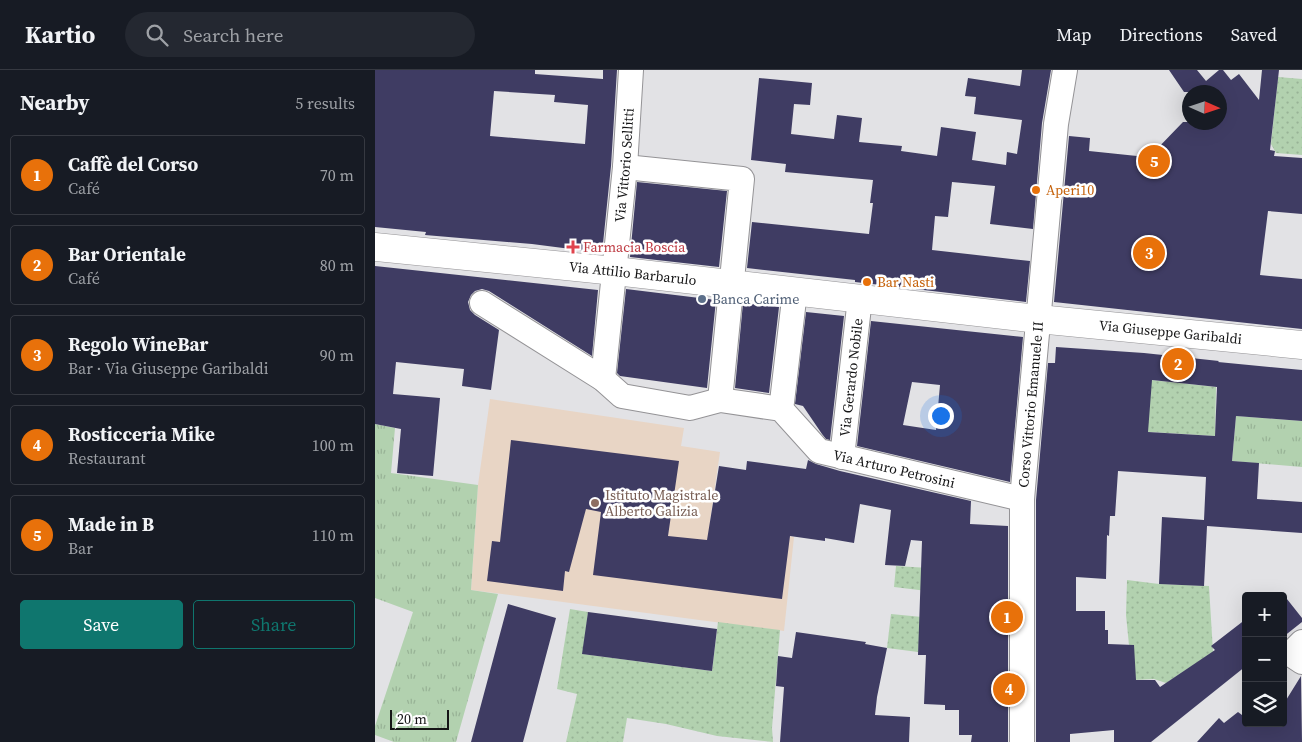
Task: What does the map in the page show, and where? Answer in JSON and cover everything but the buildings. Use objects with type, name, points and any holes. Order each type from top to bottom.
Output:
[{"type":"street","name":"Via Vittorio Sellitti","points":[[603,379],[625,167],[631,70]]},
{"type":"street","name":"Corso Vittorio Emanuele II","points":[[1022,742],[1022,499],[1056,124],[1065,70]]},
{"type":"street","points":[[625,167],[742,179],[720,400]]},
{"type":"street","name":"Via Attilio Barbarulo","points":[[375,247],[615,271],[1038,319]]},
{"type":"street","points":[[782,402],[795,291]]},
{"type":"street","name":"Via Gerardo Nobile","points":[[842,457],[860,298]]},
{"type":"street","name":"Via Arturo Petrosini","points":[[482,303],[603,379],[622,396],[690,408],[720,400],[781,409],[819,451],[1022,499]]},
{"type":"street","name":"Via Giuseppe Garibaldi","points":[[1038,319],[1302,345]]},
{"type":"shaded area","name":"Istituto Magistrale Alberto Galizia","points":[[490,399],[684,428],[681,446],[720,452],[710,521],[794,537],[784,631],[471,590],[478,485]]},
{"type":"green space","points":[[1278,77],[1302,79],[1302,155],[1276,153],[1271,144]]},
{"type":"green space","points":[[1151,380],[1216,387],[1215,436],[1134,431]]},
{"type":"green space","points":[[1236,416],[1302,421],[1302,467],[1232,461]]},
{"type":"green space","points":[[375,424],[395,428],[391,473],[478,485],[471,590],[498,594],[456,742],[394,742],[375,735],[375,726],[413,612],[375,598]]},
{"type":"green space","points":[[896,566],[929,568],[927,591],[894,587]]},
{"type":"green space","points":[[1127,580],[1159,584],[1209,586],[1213,652],[1166,683],[1154,679],[1133,680],[1134,645],[1129,645],[1126,615]]},
{"type":"green space","points":[[570,609],[588,612],[583,654],[712,671],[718,622],[780,630],[772,728],[773,742],[717,736],[666,724],[627,718],[623,742],[566,742],[577,694],[557,689]]},
{"type":"green space","points":[[891,614],[922,617],[918,652],[887,648]]},
{"type":"place","name":"Made in B","points":[[1154,161]]},
{"type":"place","name":"Aperi10","points":[[1036,190]]},
{"type":"place","name":"Farmacia Boscia","points":[[573,247]]},
{"type":"place","name":"Regolo WineBar","points":[[1149,253]]},
{"type":"place","name":"Bar Nasti","points":[[867,282]]},
{"type":"place","name":"Banca Carime","points":[[702,299]]},
{"type":"place","name":"Bar Orientale","points":[[1178,364]]},
{"type":"place","name":"Istituto Magistrale Alberto Galizia","points":[[595,503]]},
{"type":"place","name":"Caffè del Corso","points":[[1007,617]]},
{"type":"place","name":"Rosticceria Mike","points":[[1009,689]]}]
